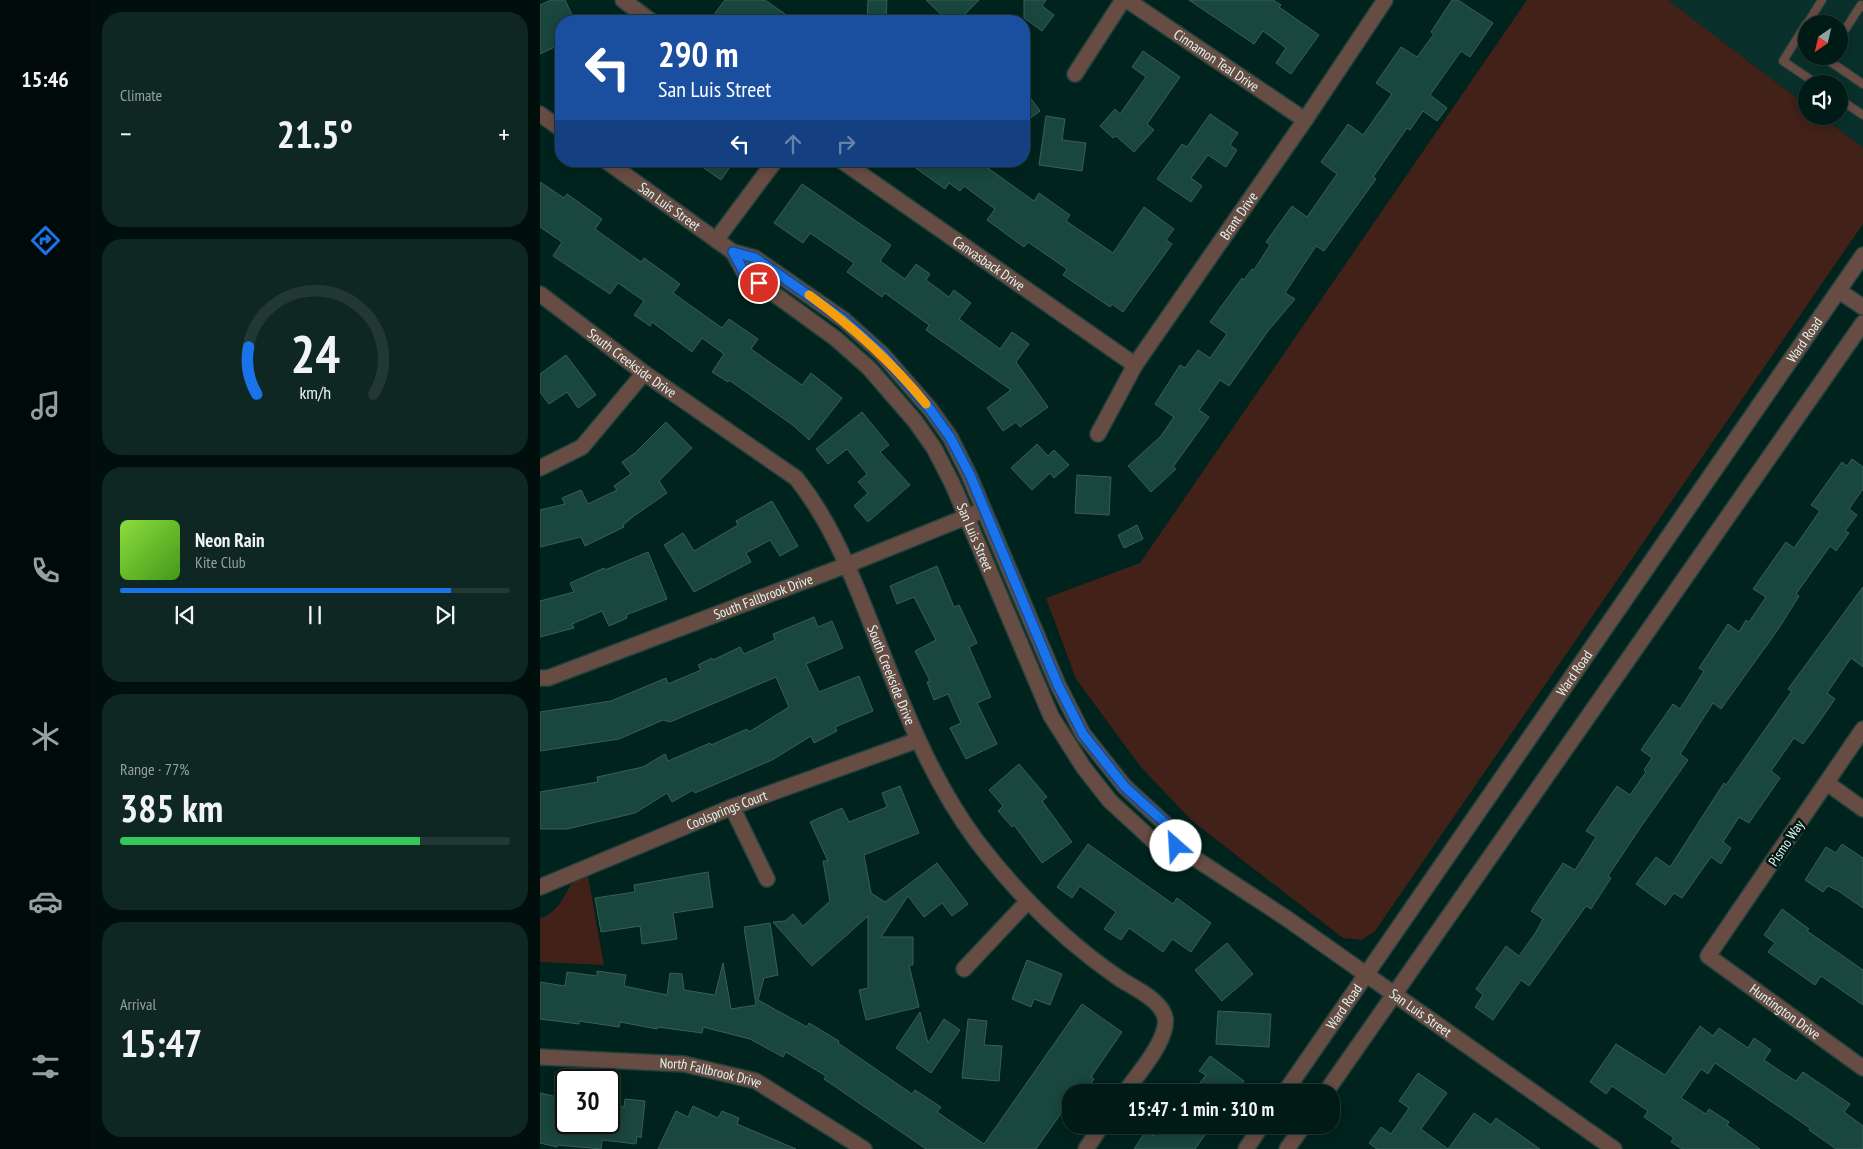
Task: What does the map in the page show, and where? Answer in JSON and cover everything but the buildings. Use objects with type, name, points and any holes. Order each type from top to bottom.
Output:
[{"type":"street","points":[[623,0],[643,15]]},
{"type":"street","points":[[1075,74],[1123,0]]},
{"type":"street","name":"Cinnamon Teal Drive","points":[[1127,0],[1305,120]]},
{"type":"street","name":"Brant Drive","points":[[1098,434],[1135,365],[1305,120],[1385,0]]},
{"type":"street","points":[[540,114],[555,125]]},
{"type":"street","name":"San Luis Street","points":[[614,167],[733,252],[755,258],[844,320],[882,354],[920,396],[950,437],[985,509],[1058,685],[1083,734],[1125,787],[1174,831],[1176,846]]},
{"type":"street","points":[[716,240],[771,167]]},
{"type":"street","name":"Canvasback Drive","points":[[851,167],[1135,365]]},
{"type":"street","name":"San Luis Street","points":[[733,252],[744,272],[835,338],[869,368],[896,397],[934,448],[968,517],[1037,688],[1067,743],[1110,801],[1160,847],[1176,846],[1394,994],[1614,1149]]},
{"type":"street","name":"Ward Road","points":[[1291,1084],[1863,255]]},
{"type":"street","points":[[1839,291],[1863,307]]},
{"type":"street","name":"South Creekside Drive","points":[[540,294],[644,373],[796,478],[823,516],[847,565],[918,740],[942,787],[976,840],[1028,900],[1064,936],[1099,964],[1153,1001],[1164,1014],[1166,1030],[1130,1084]]},
{"type":"street","points":[[1332,1084],[1863,324]]},
{"type":"street","points":[[540,468],[582,447],[644,373]]},
{"type":"street","name":"South Fallbrook Drive","points":[[540,678],[548,678],[847,565],[985,509]]},
{"type":"street","name":"Pismo Way","points":[[1708,956],[1863,729]]},
{"type":"street","name":"Coolsprings Court","points":[[540,887],[732,807],[918,740]]},
{"type":"street","points":[[1826,783],[1863,809]]},
{"type":"street","points":[[732,807],[767,879]]},
{"type":"street","points":[[964,970],[1028,900]]},
{"type":"street","name":"Huntington Drive","points":[[1708,956],[1863,1068]]},
{"type":"street","name":"North Fallbrook Drive","points":[[540,1057],[684,1064],[756,1080],[864,1149]]},
{"type":"street","points":[[1086,1149],[1096,1134]]},
{"type":"street","points":[[1246,1149],[1256,1134]]},
{"type":"street","points":[[1287,1149],[1298,1134]]},
{"type":"lane","points":[[1812,15],[1822,0]]},
{"type":"lane","points":[[1848,26],[1861,5],[1863,7]]},
{"type":"lane","points":[[1797,39],[1783,61],[1804,75]]},
{"type":"lane","points":[[1837,65],[1863,84]]},
{"type":"lane","points":[[1848,105],[1863,115]]},
{"type":"shaded area","points":[[1527,0],[1668,0],[1798,99],[1798,125],[1833,125],[1863,148],[1863,224],[1375,931],[1362,940],[1343,938],[1191,820],[1140,766],[1076,679],[1046,598],[1140,563]]},
{"type":"shaded area","points":[[1668,0],[1863,0],[1863,148],[1833,125],[1848,125],[1848,75],[1798,75],[1798,99]]},
{"type":"shaded area","points":[[588,876],[604,965],[540,962],[540,918],[552,912],[574,880]]},
{"type":"slow traffic","points":[[809,295],[844,320],[882,354],[926,404]]},
{"type":"route","points":[[759,283],[744,272],[733,252],[755,258],[844,320],[882,354],[930,409],[950,437],[970,475],[1058,685],[1083,734],[1101,760],[1125,787],[1152,814],[1174,831],[1176,846]]}]
